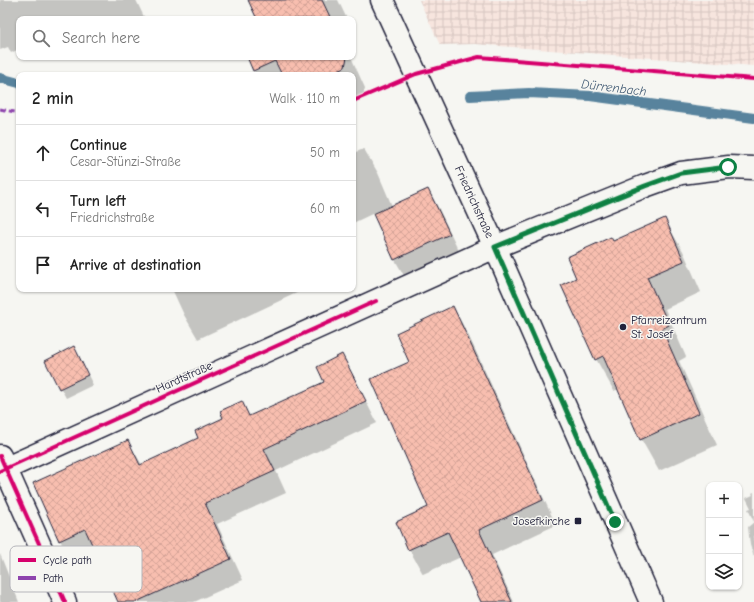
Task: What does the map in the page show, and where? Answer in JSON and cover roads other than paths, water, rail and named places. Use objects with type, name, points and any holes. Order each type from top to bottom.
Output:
[{"type":"street","name":"Friedrichstraße","points":[[382,0],[495,247],[651,602]]},
{"type":"street","name":"Hardtstraße","points":[[2,465],[495,247],[645,186],[681,173],[728,167],[754,168]]},
{"type":"street","points":[[2,465],[39,546]]},
{"type":"street","points":[[60,592],[65,602]]},
{"type":"waterway","name":"Dürrenbach","points":[[0,78],[16,82]]},
{"type":"waterway","name":"Dürrenbach","points":[[470,96],[529,93],[590,96],[754,118]]},
{"type":"place","name":"Pfarreizentrum St. Josef","points":[[623,327]]},
{"type":"place","name":"Josefkirche","points":[[578,521]]}]
